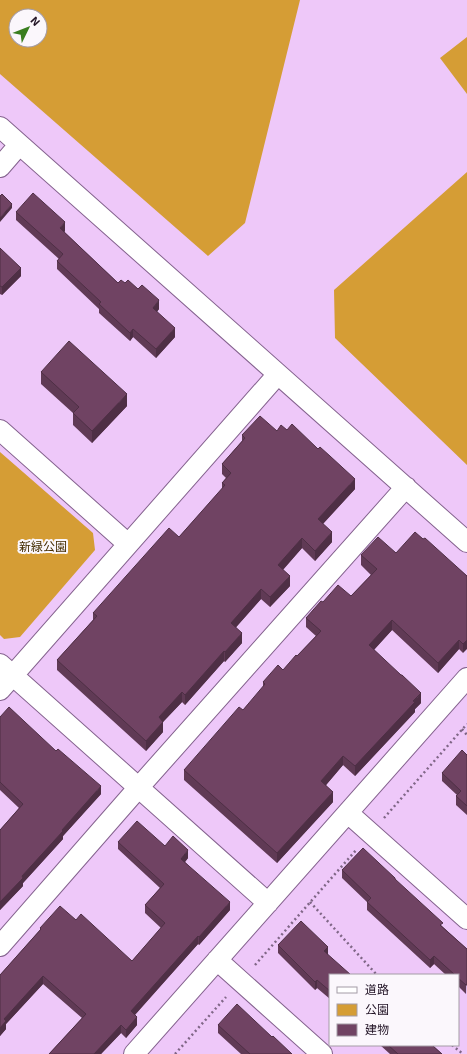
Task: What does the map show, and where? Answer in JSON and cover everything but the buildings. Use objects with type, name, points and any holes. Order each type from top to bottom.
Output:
[{"type":"street","points":[[0,127],[467,542]]},
{"type":"street","points":[[0,167],[19,145]]},
{"type":"street","points":[[0,690],[7,670],[128,544],[278,374]]},
{"type":"street","points":[[0,430],[128,544]]},
{"type":"street","points":[[0,946],[139,787],[406,487]]},
{"type":"street","points":[[7,670],[268,903]]},
{"type":"street","points":[[134,1054],[467,678]]},
{"type":"street","points":[[348,813],[467,919]]},
{"type":"street","points":[[217,960],[322,1054]]},
{"type":"path","points":[[175,1054],[467,724]]},
{"type":"path","points":[[462,729],[467,735]]},
{"type":"path","points":[[310,902],[376,974]]},
{"type":"path","points":[[453,1046],[463,1054]]},
{"type":"green space","points":[[0,0],[300,0],[245,223],[208,256],[0,74]]},
{"type":"green space","points":[[467,37],[467,94],[440,58]]},
{"type":"green space","points":[[467,172],[467,465],[335,338],[334,290]]},
{"type":"green space","name":"新緑公園","points":[[0,452],[93,533],[95,550],[20,637],[4,639],[0,635]]}]
